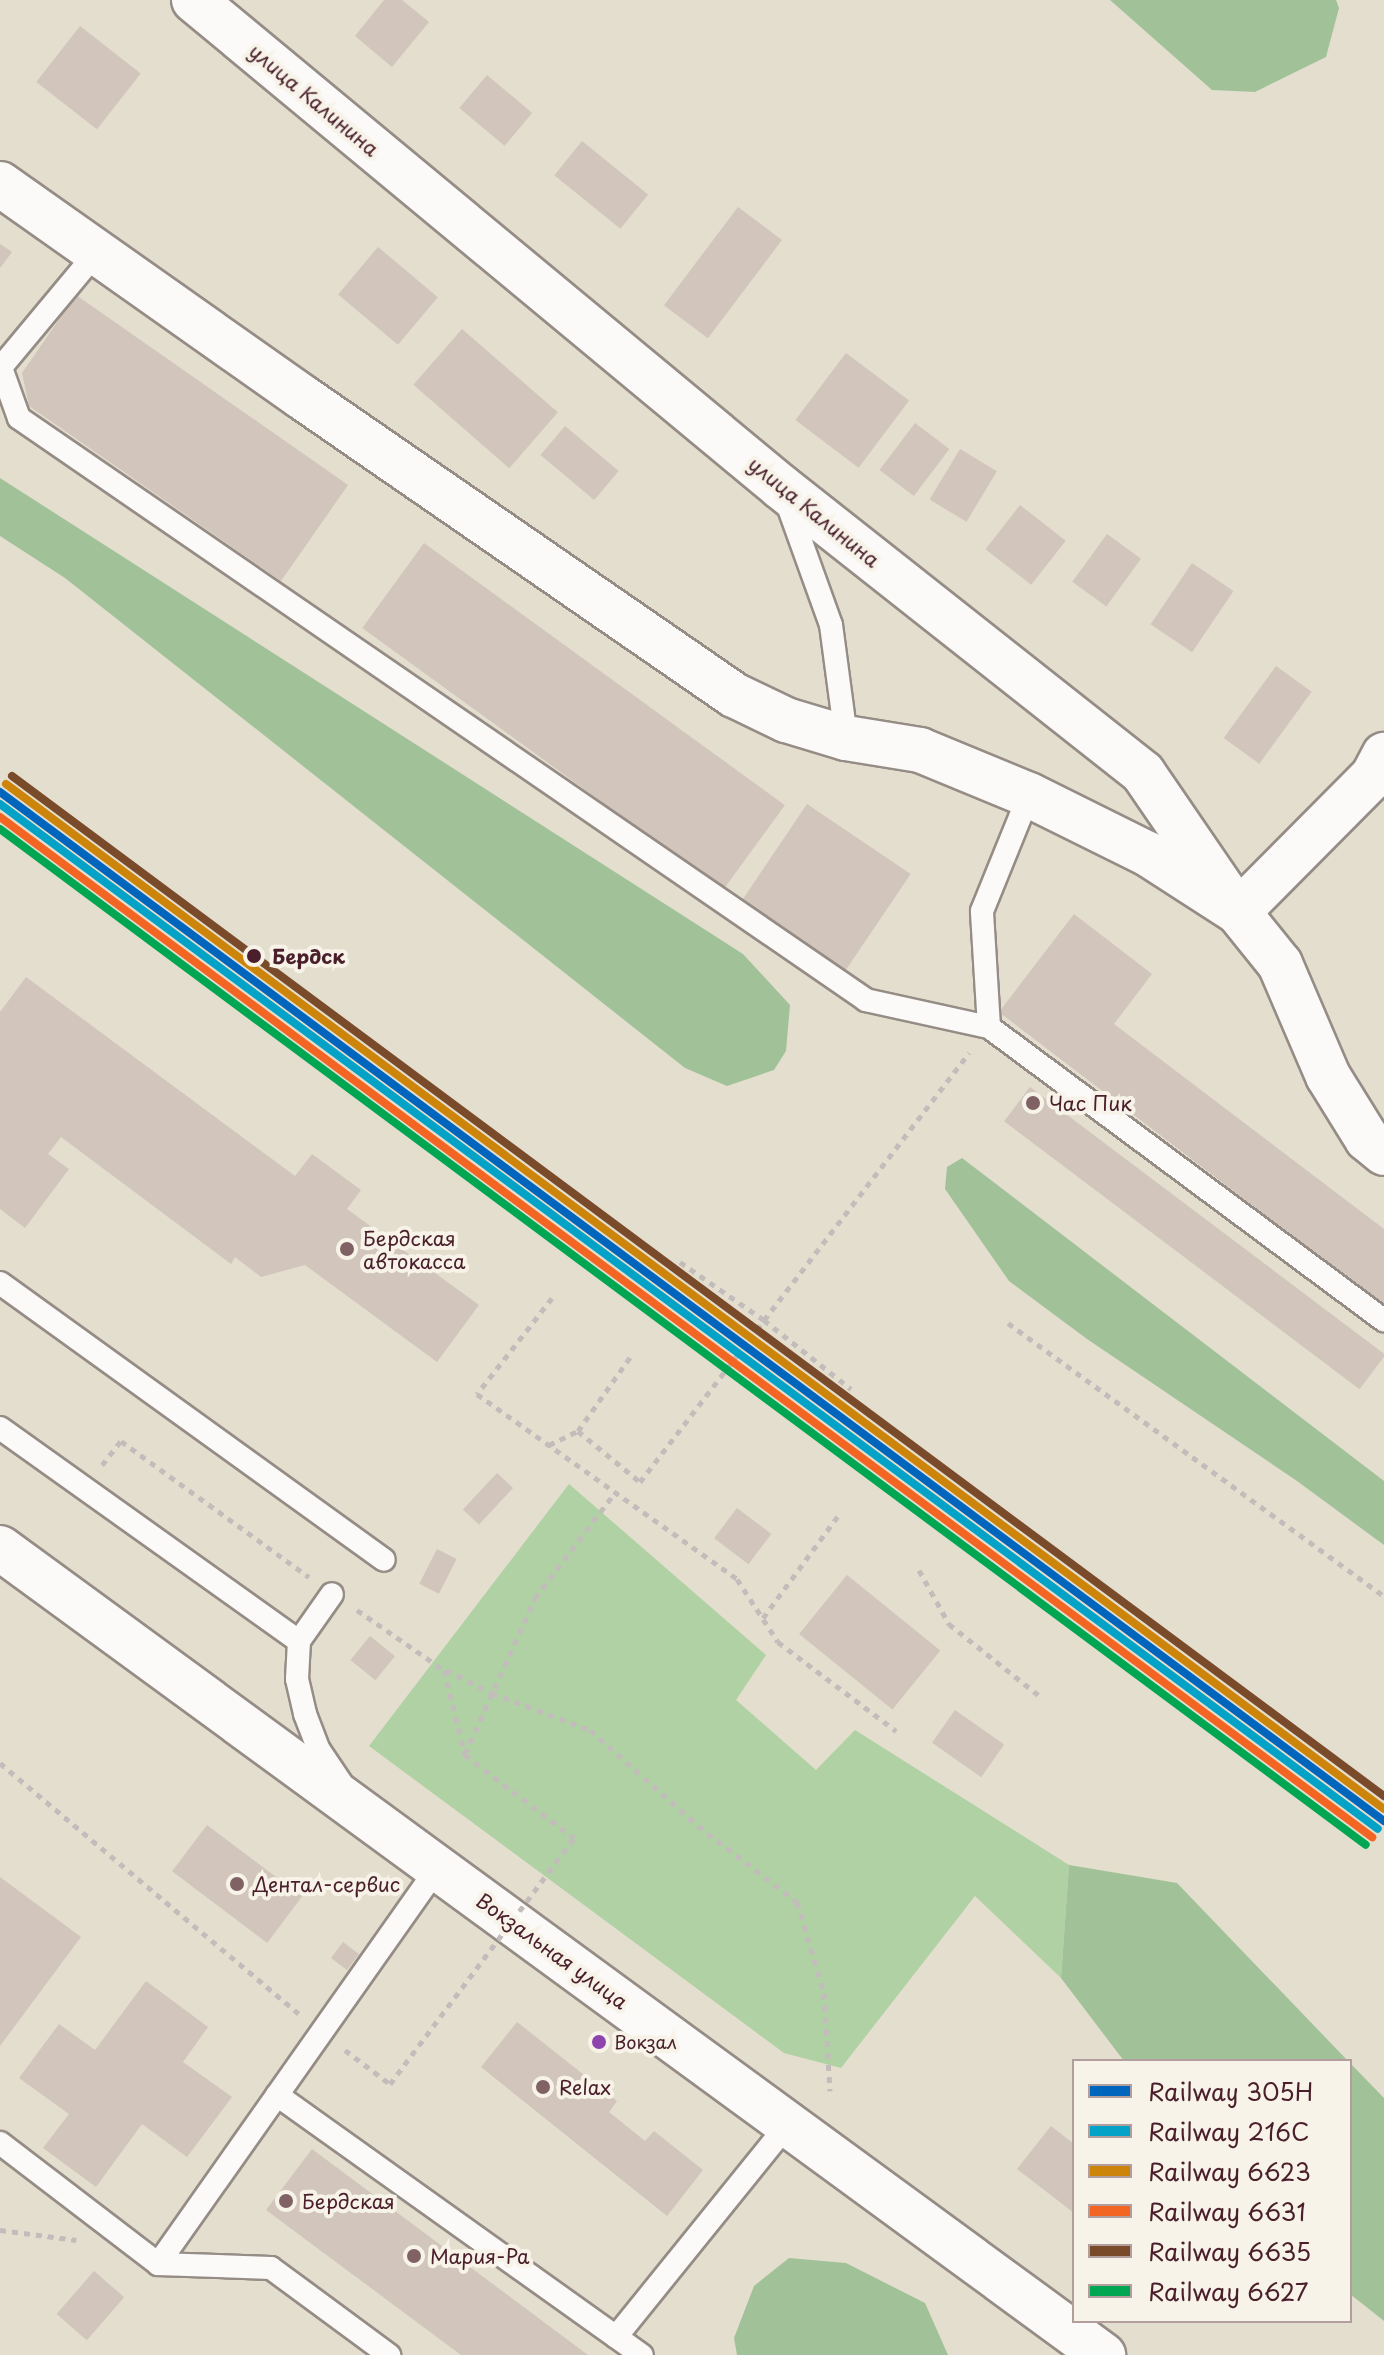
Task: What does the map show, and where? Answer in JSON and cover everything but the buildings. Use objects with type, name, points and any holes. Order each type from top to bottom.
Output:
[{"type":"main road","name":"улица Калинина","points":[[194,0],[781,487],[1143,773],[1238,912]]},
{"type":"main road","points":[[0,184],[734,695],[786,720],[846,738],[920,750],[1029,795],[1148,854],[1238,912],[1280,964],[1328,1076],[1367,1139],[1384,1153]]},
{"type":"main road","points":[[1238,912],[1373,776],[1384,755]]},
{"type":"main road","name":"Вокзальная улица","points":[[0,1548],[1103,2355]]},
{"type":"lane","points":[[96,253],[1,366],[19,418],[866,1000],[989,1027],[1384,1320]]},
{"type":"lane","points":[[781,487],[831,625],[846,738]]},
{"type":"lane","points":[[989,1027],[982,911],[1029,795]]},
{"type":"lane","points":[[0,1283],[384,1560]]},
{"type":"lane","points":[[0,1428],[299,1641]]},
{"type":"lane","points":[[332,1594],[299,1641],[297,1679],[305,1714],[319,1750],[357,1807]]},
{"type":"lane","points":[[158,2264],[438,1867]]},
{"type":"lane","points":[[277,2095],[642,2355]]},
{"type":"lane","points":[[616,2337],[788,2124]]},
{"type":"lane","points":[[0,2143],[158,2264],[271,2268],[389,2355]]},
{"type":"path","points":[[578,1431],[640,1482],[954,1072]]},
{"type":"path","points":[[680,1262],[764,1320],[851,1389]]},
{"type":"path","points":[[552,1298],[477,1394],[737,1579],[778,1642],[896,1731]]},
{"type":"path","points":[[1008,1323],[1384,1596]]},
{"type":"path","points":[[548,1445],[578,1431],[631,1356]]},
{"type":"path","points":[[98,1470],[121,1441],[332,1594],[444,1670],[492,1693],[590,1730],[698,1826],[797,1902],[824,1993],[830,2091]]},
{"type":"path","points":[[465,1755],[535,1598],[614,1494]]},
{"type":"path","points":[[763,1618],[841,1512]]},
{"type":"path","points":[[919,1570],[949,1624],[1042,1698]]},
{"type":"path","points":[[0,1763],[321,2032],[390,2084],[574,1838],[465,1755],[444,1670]]},
{"type":"path","points":[[0,2230],[137,2248]]},
{"type":"green space","points":[[1110,0],[1336,0],[1339,8],[1326,57],[1255,92],[1212,90]]},
{"type":"green space","points":[[0,478],[743,954],[790,1005],[786,1051],[774,1070],[727,1086],[685,1068],[65,578],[0,536]]},
{"type":"green space","points":[[962,1158],[1384,1481],[1384,1545],[1297,1481],[1087,1339],[1009,1281],[945,1189],[947,1167]]},
{"type":"green space","points":[[569,1484],[766,1655],[736,1700],[816,1770],[855,1730],[1069,1865],[1061,1978],[975,1896],[841,2068],[784,2053],[369,1746]]},
{"type":"green space","points":[[1069,1865],[1177,1883],[1346,2059],[1122,2059],[1061,1978]]},
{"type":"green space","points":[[1352,2065],[1384,2098],[1384,2321],[1352,2296]]},
{"type":"green space","points":[[789,2258],[846,2263],[925,2303],[948,2355],[737,2355],[734,2338],[754,2286]]},
{"type":"rail line","name":"6635","points":[[12,776],[1384,1796]]},
{"type":"rail line","name":"6623","points":[[6,784],[1384,1809]]},
{"type":"rail line","name":"305Н","points":[[0,792],[1384,1821]]},
{"type":"rail line","name":"216С","points":[[0,804],[1378,1829]]},
{"type":"rail line","name":"6631","points":[[0,817],[1372,1837]]},
{"type":"rail line","name":"6627","points":[[0,829],[1366,1845]]},
{"type":"place","name":"Бердск","points":[[254,956]]},
{"type":"place","name":"Час Пик","points":[[1033,1103]]},
{"type":"place","name":"Бердская автокасса","points":[[347,1249]]},
{"type":"place","name":"Дентал-сервис","points":[[237,1884]]},
{"type":"place","name":"Вокзал","points":[[599,2042]]},
{"type":"place","name":"Relax","points":[[543,2087]]},
{"type":"place","name":"Бердская","points":[[286,2201]]},
{"type":"place","name":"Мария-Ра","points":[[414,2256]]}]
